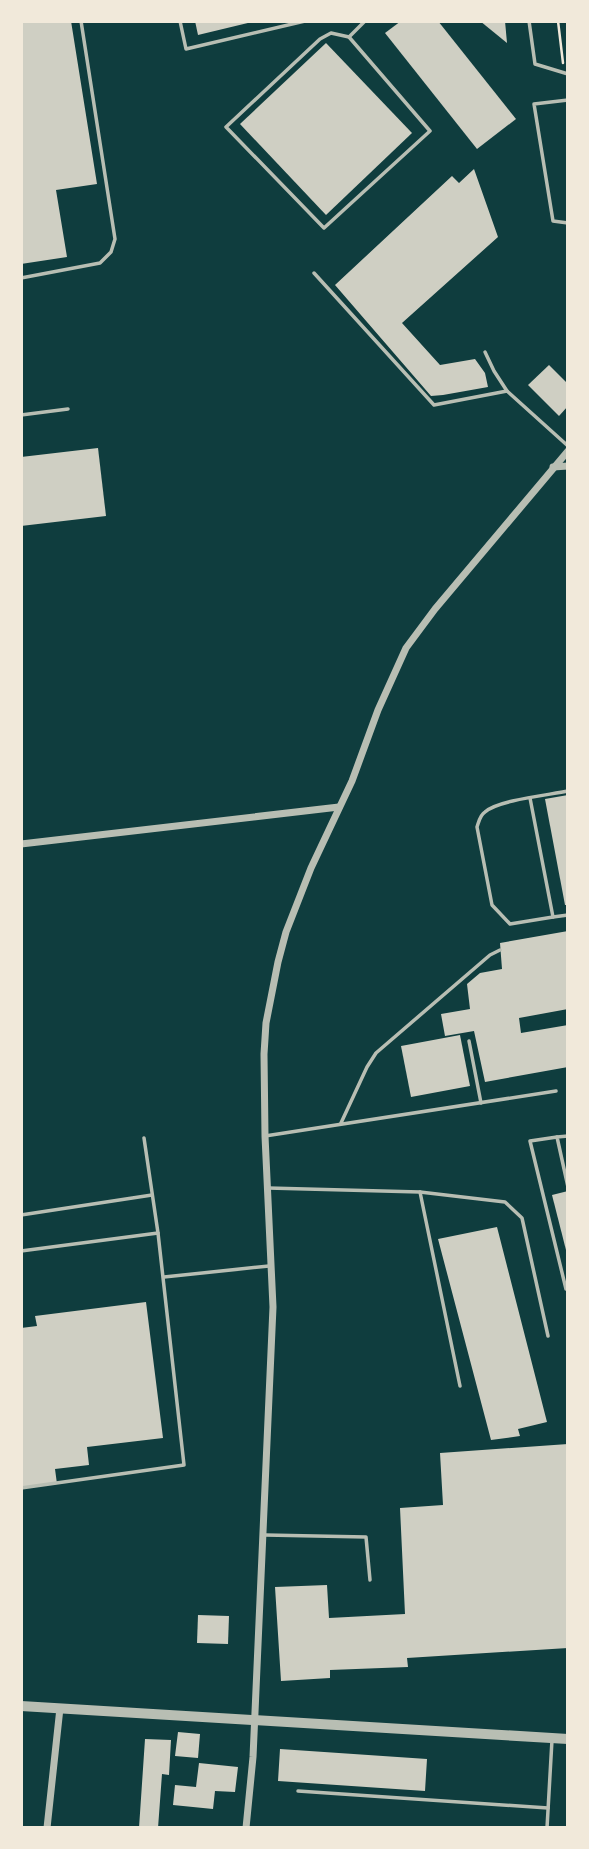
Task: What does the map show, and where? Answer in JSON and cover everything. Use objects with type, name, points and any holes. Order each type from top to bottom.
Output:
[{"type":"street","points":[[246,1828],[253,1757],[273,1307],[265,1136],[266,1023],[278,962],[296,903],[352,781],[378,710],[406,648],[435,608],[568,448]]},
{"type":"street","points":[[553,467],[568,466]]},
{"type":"street","points":[[21,844],[339,807]]},
{"type":"street","points":[[21,1706],[568,1739]]},
{"type":"street","points":[[47,1828],[60,1708]]},
{"type":"lane","points":[[21,278],[100,263],[111,252],[115,239],[81,21]]},
{"type":"lane","points":[[180,21],[186,49],[305,21]]},
{"type":"lane","points":[[349,37],[365,21]]},
{"type":"lane","points":[[529,21],[535,64],[568,74]]},
{"type":"lane","points":[[331,33],[349,37],[429,131],[324,228],[226,127],[320,39],[331,33]]},
{"type":"lane","points":[[568,100],[534,104],[553,221],[568,223]]},
{"type":"lane","points":[[314,273],[434,405],[507,391]]},
{"type":"lane","points":[[485,352],[507,391],[568,448]]},
{"type":"lane","points":[[21,415],[68,409]]},
{"type":"lane","points":[[568,791],[495,806],[484,812],[477,827],[492,905],[510,924],[568,915]]},
{"type":"lane","points":[[530,798],[553,917]]},
{"type":"lane","points":[[341,1124],[376,1053],[489,955],[500,950]]},
{"type":"lane","points":[[469,1041],[481,1103]]},
{"type":"lane","points":[[265,1136],[556,1091]]},
{"type":"lane","points":[[568,1136],[530,1141],[568,1289]]},
{"type":"lane","points":[[557,1137],[568,1187]]},
{"type":"lane","points":[[21,1488],[184,1465],[158,1233],[144,1138]]},
{"type":"lane","points":[[268,1188],[420,1192],[505,1202],[522,1218],[548,1336]]},
{"type":"lane","points":[[420,1192],[460,1386]]},
{"type":"lane","points":[[21,1215],[152,1195]]},
{"type":"lane","points":[[21,1251],[158,1233]]},
{"type":"lane","points":[[163,1277],[271,1266]]},
{"type":"lane","points":[[263,1535],[366,1537],[370,1580]]},
{"type":"lane","points":[[547,1828],[552,1738]]},
{"type":"lane","points":[[298,1791],[548,1808]]},
{"type":"building","points":[[21,21],[71,21],[97,184],[56,190],[67,257],[21,264]]},
{"type":"building","points":[[195,21],[252,21],[252,22],[198,35]]},
{"type":"building","points":[[401,21],[438,21],[516,119],[477,149],[385,33]]},
{"type":"building","points":[[480,21],[505,21],[507,43]]},
{"type":"building","points":[[326,43],[412,133],[326,215],[240,124]]},
{"type":"building","points":[[474,169],[498,237],[402,323],[440,365],[475,359],[485,373],[488,387],[431,396],[335,285],[452,176],[459,183]]},
{"type":"building","points":[[549,365],[568,384],[568,406],[559,416],[528,385]]},
{"type":"building","points":[[98,448],[106,516],[21,526],[21,457]]},
{"type":"building","points":[[568,795],[568,905],[565,905],[545,799]]},
{"type":"building","points":[[568,931],[568,1009],[519,1018],[521,1033],[568,1025],[568,1067],[485,1082],[474,1031],[445,1036],[441,1014],[470,1009],[467,984],[480,973],[502,969],[500,943]]},
{"type":"building","points":[[460,1035],[470,1086],[411,1097],[401,1046]]},
{"type":"building","points":[[568,1191],[568,1254],[567,1254],[552,1195]]},
{"type":"building","points":[[497,1227],[547,1422],[518,1429],[520,1436],[491,1440],[438,1239]]},
{"type":"building","points":[[146,1302],[163,1438],[87,1447],[89,1465],[55,1469],[57,1484],[21,1488],[21,1328],[37,1326],[35,1316]]},
{"type":"building","points":[[568,1444],[568,1648],[407,1658],[408,1667],[330,1670],[330,1678],[281,1681],[275,1587],[327,1585],[329,1618],[405,1614],[400,1508],[443,1505],[440,1453]]},
{"type":"building","points":[[198,1615],[229,1616],[228,1644],[197,1643]]},
{"type":"building","points":[[178,1732],[200,1734],[198,1758],[175,1756]]},
{"type":"building","points":[[145,1739],[171,1740],[169,1775],[162,1774],[158,1828],[139,1828]]},
{"type":"building","points":[[280,1749],[427,1759],[425,1791],[278,1781]]},
{"type":"building","points":[[199,1763],[238,1767],[235,1792],[215,1791],[213,1809],[173,1805],[175,1785],[196,1787]]}]
